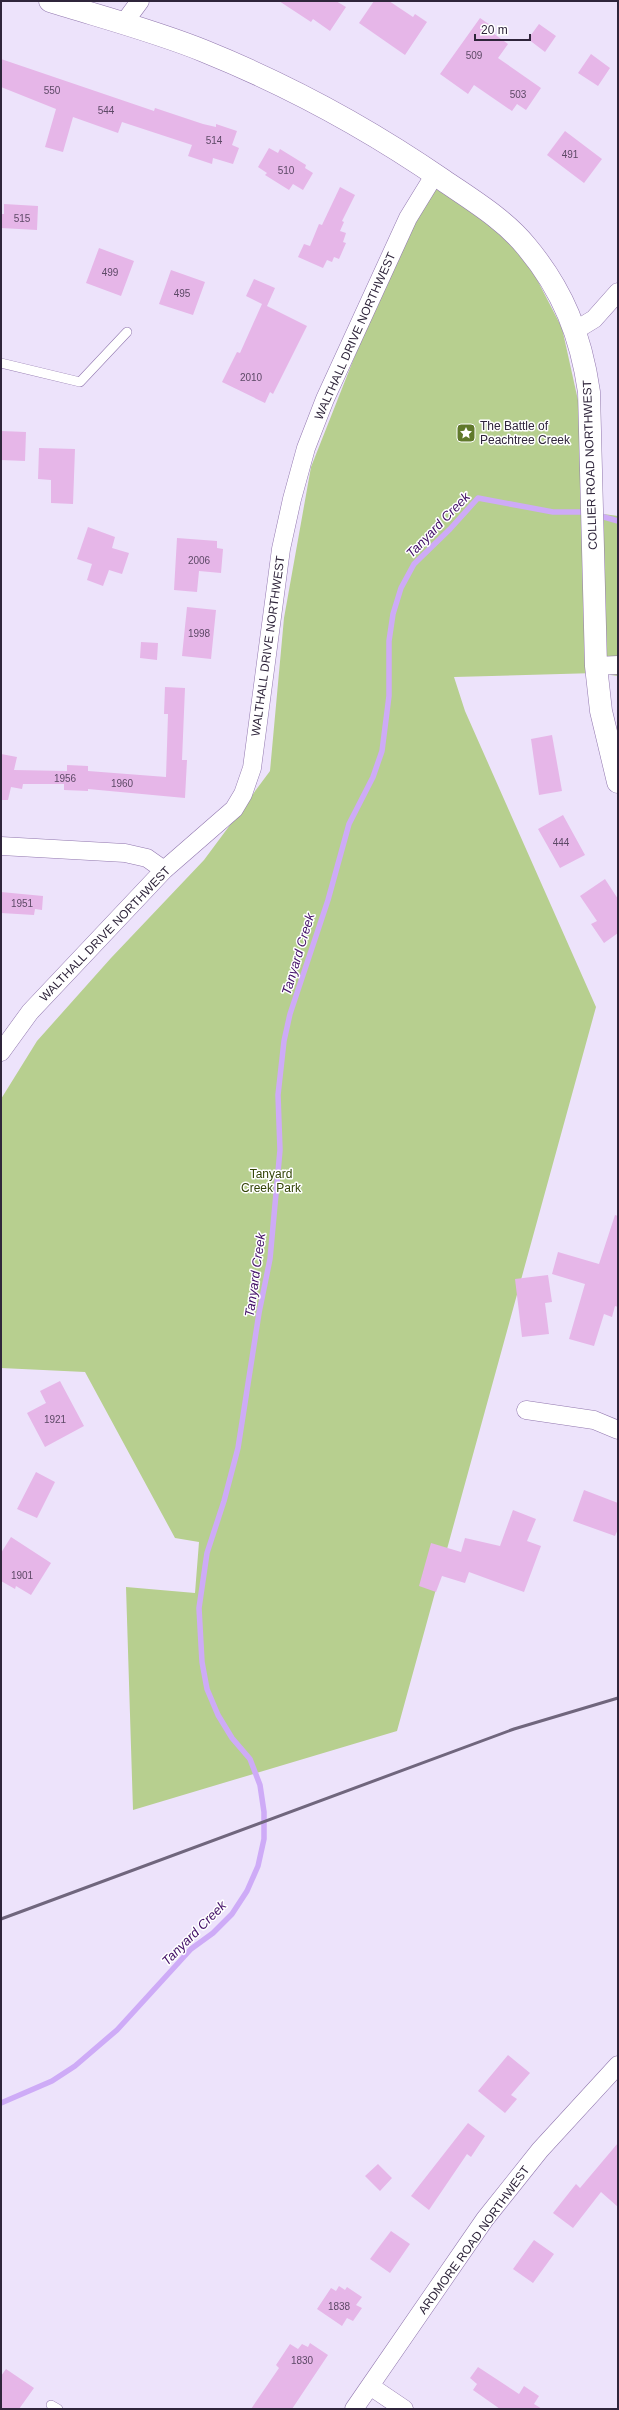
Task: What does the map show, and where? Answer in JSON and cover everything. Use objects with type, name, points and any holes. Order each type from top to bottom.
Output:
[{"type":"street","name":"COLLIER ROAD NORTHWEST","points":[[50,1],[203,50],[271,80],[384,141],[493,214],[525,244],[554,284],[576,330],[585,362],[589,392],[596,666],[601,711],[618,782]]},
{"type":"street","points":[[123,24],[140,1]]},
{"type":"street","name":"WALTHALL DRIVE NORTHWEST","points":[[1,1052],[30,1012],[164,870],[224,820],[243,794],[252,768],[282,549],[292,499],[304,453],[325,399],[408,218],[435,174]]},
{"type":"street","points":[[576,330],[594,319],[618,292]]},
{"type":"street","points":[[596,666],[618,665]]},
{"type":"street","points":[[1,846],[125,852],[146,858],[164,870]]},
{"type":"street","points":[[526,1410],[594,1420],[618,1430]]},
{"type":"street","name":"ARDMORE ROAD NORTHWEST","points":[[354,2409],[486,2219],[540,2150],[618,2065]]},
{"type":"street","points":[[370,2386],[404,2409]]},
{"type":"lane","points":[[1,363],[80,382],[127,332]]},
{"type":"green space","name":"Tanyard Creek Park","points":[[429,184],[472,206],[527,260],[562,328],[587,441],[589,512],[618,516],[618,676],[596,673],[454,677],[465,711],[596,1007],[397,1731],[133,1810],[126,1587],[195,1593],[199,1542],[175,1538],[85,1372],[1,1368],[1,1099],[37,1041],[111,958],[204,860],[270,771],[284,618],[311,467],[358,348]]},
{"type":"building","points":[[279,1],[336,1],[346,7],[330,31],[313,19],[311,22]]},
{"type":"building","points":[[374,1],[389,1],[413,17],[415,14],[427,22],[405,55],[359,23]]},
{"type":"building","points":[[480,18],[493,27],[490,31],[508,44],[498,58],[541,88],[526,110],[517,104],[512,111],[474,85],[468,94],[440,74]]},
{"type":"building","points":[[539,24],[556,36],[545,52],[528,39]]},
{"type":"building","points":[[591,54],[610,68],[598,86],[578,73]]},
{"type":"building","points":[[1,59],[154,111],[155,108],[203,124],[216,127],[216,124],[237,131],[232,145],[239,148],[233,164],[213,158],[212,164],[188,156],[192,145],[122,122],[118,133],[73,117],[63,152],[45,147],[56,109],[1,87]]},
{"type":"building","points":[[565,131],[602,159],[584,183],[547,155]]},
{"type":"building","points":[[269,148],[278,153],[280,149],[306,165],[305,168],[313,173],[303,190],[293,184],[289,190],[265,175],[267,173],[258,167]]},
{"type":"building","points":[[340,187],[355,195],[342,221],[344,222],[340,231],[346,233],[343,242],[346,243],[339,259],[334,257],[332,262],[327,260],[323,268],[298,257],[304,244],[310,246],[319,224],[322,225]]},
{"type":"building","points":[[4,204],[38,206],[37,230],[1,228],[1,214],[4,214]]},
{"type":"building","points":[[99,248],[134,261],[121,296],[86,283]]},
{"type":"building","points":[[171,270],[205,282],[193,315],[159,304]]},
{"type":"building","points":[[254,279],[275,288],[267,306],[307,326],[273,394],[270,392],[265,403],[222,382],[237,352],[240,353],[262,304],[246,296]]},
{"type":"building","points":[[1,431],[26,432],[25,461],[1,460]]},
{"type":"building","points":[[39,448],[75,449],[73,504],[51,503],[51,480],[38,479]]},
{"type":"building","points":[[88,527],[115,537],[112,548],[129,553],[122,574],[109,570],[103,586],[87,580],[92,564],[77,559]]},
{"type":"building","points":[[177,538],[217,541],[217,548],[223,549],[221,573],[199,571],[197,592],[174,590]]},
{"type":"building","points":[[187,607],[216,610],[211,659],[182,656]]},
{"type":"building","points":[[141,642],[158,643],[157,660],[140,658]]},
{"type":"building","points":[[165,687],[185,688],[182,760],[187,760],[185,798],[88,789],[88,791],[64,790],[64,784],[23,784],[22,789],[11,787],[8,800],[1,800],[1,754],[17,757],[14,770],[67,771],[67,765],[88,766],[88,771],[166,777],[168,714],[164,714]]},
{"type":"building","points":[[552,735],[562,791],[539,795],[531,739]]},
{"type":"building","points":[[563,815],[585,855],[560,868],[538,829]]},
{"type":"building","points":[[605,879],[618,899],[618,933],[604,943],[591,924],[597,921],[580,896]]},
{"type":"building","points":[[1,892],[43,896],[42,910],[35,909],[34,915],[1,913]]},
{"type":"building","points":[[615,1215],[618,1216],[618,1307],[615,1306],[612,1317],[604,1314],[594,1346],[569,1339],[585,1284],[552,1274],[558,1252],[599,1264]]},
{"type":"building","points":[[548,1275],[552,1302],[545,1303],[549,1334],[522,1337],[515,1279]]},
{"type":"building","points":[[60,1381],[84,1426],[45,1447],[27,1413],[46,1403],[40,1391]]},
{"type":"building","points":[[36,1472],[55,1482],[37,1518],[17,1509]]},
{"type":"building","points":[[584,1490],[618,1503],[618,1529],[615,1536],[573,1521]]},
{"type":"building","points":[[513,1510],[536,1519],[527,1541],[541,1546],[524,1592],[469,1572],[465,1583],[442,1576],[436,1592],[419,1586],[431,1543],[461,1552],[465,1538],[500,1546]]},
{"type":"building","points":[[11,1537],[51,1563],[31,1595],[16,1586],[15,1589],[1,1581],[1,1553]]},
{"type":"building","points":[[508,2055],[530,2073],[511,2095],[517,2099],[505,2113],[478,2091]]},
{"type":"building","points":[[468,2123],[485,2136],[471,2157],[467,2154],[429,2210],[411,2196]]},
{"type":"building","points":[[618,2143],[618,2207],[601,2192],[573,2228],[553,2213],[576,2184],[580,2188]]},
{"type":"building","points":[[378,2164],[392,2178],[380,2191],[365,2176]]},
{"type":"building","points":[[391,2231],[410,2244],[390,2273],[370,2259]]},
{"type":"building","points":[[534,2240],[554,2254],[533,2283],[513,2269]]},
{"type":"building","points":[[339,2286],[345,2290],[347,2287],[362,2297],[356,2305],[362,2308],[353,2321],[347,2318],[342,2326],[317,2309],[331,2288],[336,2291]]},
{"type":"building","points":[[310,2343],[328,2355],[292,2409],[251,2409],[279,2368],[276,2365],[290,2344],[298,2349],[302,2344],[308,2347]]},
{"type":"building","points":[[478,2367],[519,2394],[524,2386],[539,2396],[534,2404],[542,2409],[500,2409],[473,2390],[477,2384],[470,2378]]},
{"type":"building","points":[[6,2369],[34,2388],[19,2409],[1,2409],[1,2376]]},
{"type":"waterway","name":"Tanyard Creek","points":[[1,2103],[52,2081],[75,2066],[117,2030],[191,1949],[213,1933],[232,1914],[247,1891],[258,1866],[264,1839],[264,1812],[260,1785],[250,1759],[232,1738],[218,1715],[207,1689],[202,1662],[199,1608],[207,1553],[224,1501],[238,1448],[259,1313],[270,1259],[280,1150],[278,1095],[284,1041],[290,1014],[328,900],[349,824],[373,777],[382,751],[389,696],[389,641],[393,614],[401,588],[414,564],[450,529],[478,498],[553,512],[587,512]]},
{"type":"waterway","name":"Tanyard Creek","points":[[597,515],[618,521]]},
{"type":"railway","points":[[1,1919],[514,1729],[618,1698]]},
{"type":"place","name":"The Battle of Peachtree Creek","points":[[466,433]]}]
